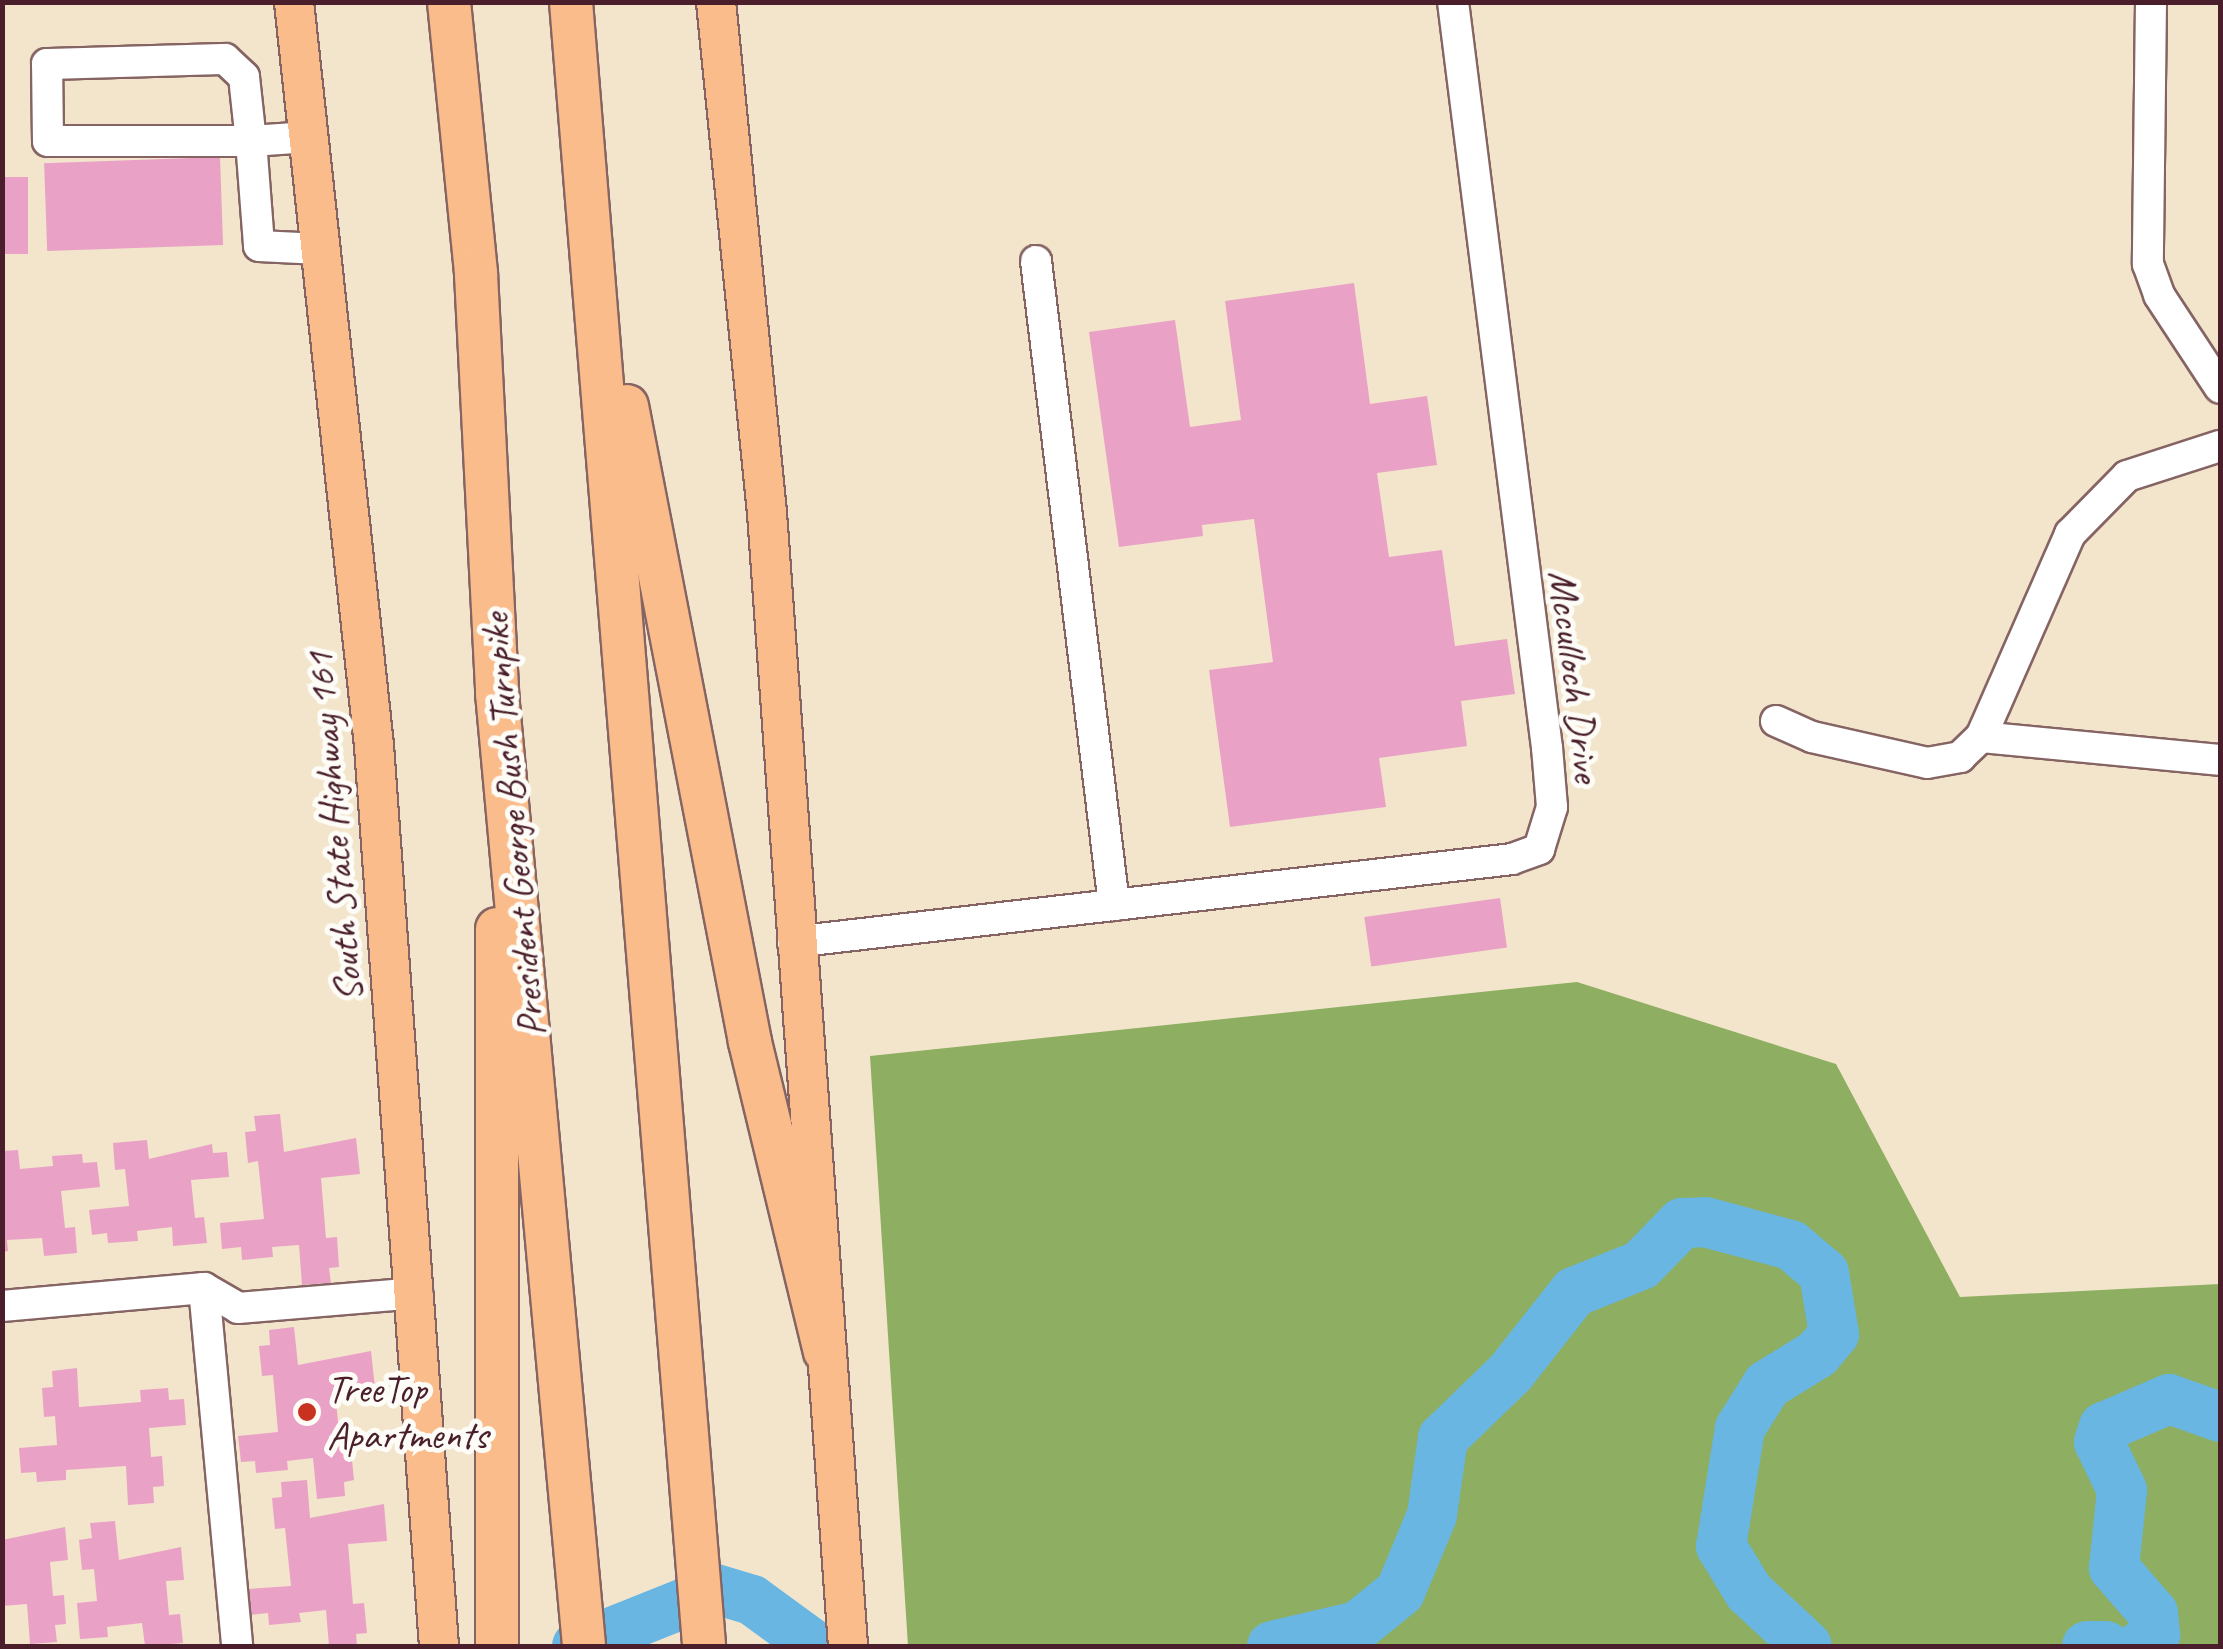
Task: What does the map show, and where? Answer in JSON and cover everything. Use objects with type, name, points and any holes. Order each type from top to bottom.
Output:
[{"type":"highway","name":"President George Bush Turnpike","points":[[448,2],[476,274],[496,693],[584,1646]]},
{"type":"highway","points":[[571,2],[670,1271],[693,1489],[704,1646]]},
{"type":"highway","points":[[593,260],[642,472],[750,1042],[826,1351]]},
{"type":"highway","points":[[496,693],[497,1638]]},
{"type":"main road","name":"South State Highway 161","points":[[294,2],[374,746],[418,1293],[439,1646]]},
{"type":"main road","points":[[716,2],[767,513],[793,942],[848,1646]]},
{"type":"lane","name":"Mcculloch Drive","points":[[793,942],[1512,859],[1539,848],[1552,806],[1547,748],[1453,2]]},
{"type":"lane","points":[[2151,2],[2148,264],[2159,295],[2220,388]]},
{"type":"lane","points":[[308,137],[251,141],[48,142],[47,64],[225,59],[244,78],[251,141],[259,246],[320,249]]},
{"type":"lane","points":[[1036,261],[1114,905]]},
{"type":"lane","points":[[1776,720],[1812,736],[1927,763],[1960,758],[1981,737],[2070,534],[2126,476],[2220,446]]},
{"type":"lane","points":[[1981,737],[2220,760]]},
{"type":"lane","points":[[204,1288],[237,1646]]},
{"type":"lane","points":[[2,1306],[204,1288],[238,1308],[418,1293]]},
{"type":"green space","points":[[1577,982],[1836,1064],[1960,1297],[2220,1284],[2220,1646],[908,1646],[870,1056]]},
{"type":"building","points":[[220,157],[223,245],[47,251],[44,163]]},
{"type":"building","points":[[2,177],[28,177],[28,254],[2,254]]},
{"type":"building","points":[[1354,283],[1370,404],[1427,396],[1437,465],[1377,473],[1389,557],[1442,550],[1455,646],[1507,639],[1515,694],[1461,701],[1467,746],[1379,758],[1386,807],[1230,827],[1209,670],[1273,662],[1254,519],[1202,525],[1203,536],[1119,547],[1089,332],[1175,320],[1190,427],[1241,420],[1225,301]]},
{"type":"building","points":[[1500,898],[1507,948],[1371,967],[1364,917]]},
{"type":"building","points":[[280,1114],[284,1152],[356,1138],[360,1174],[321,1178],[326,1238],[337,1237],[339,1267],[329,1268],[331,1283],[302,1285],[299,1245],[272,1247],[273,1257],[242,1260],[241,1247],[222,1249],[220,1223],[264,1219],[258,1161],[248,1163],[245,1132],[256,1131],[254,1116]]},
{"type":"building","points":[[147,1140],[149,1159],[212,1144],[213,1153],[227,1152],[229,1177],[191,1180],[195,1218],[204,1217],[207,1243],[173,1246],[172,1227],[137,1231],[138,1241],[108,1243],[107,1233],[92,1235],[89,1210],[129,1206],[125,1169],[115,1170],[113,1143]]},
{"type":"building","points":[[18,1150],[20,1169],[53,1166],[52,1156],[82,1154],[83,1163],[97,1162],[100,1187],[61,1191],[65,1228],[75,1227],[77,1253],[44,1256],[42,1238],[7,1240],[8,1251],[2,1252],[2,1151]]},
{"type":"building","name":"TreeTop Apartments","points":[[294,1327],[298,1365],[371,1351],[375,1388],[335,1392],[341,1451],[351,1450],[354,1480],[344,1482],[345,1496],[317,1499],[313,1458],[287,1461],[288,1470],[256,1473],[255,1461],[241,1462],[238,1436],[278,1432],[273,1375],[262,1376],[259,1346],[270,1345],[269,1330]]},
{"type":"building","points":[[77,1368],[79,1407],[141,1402],[140,1390],[168,1388],[169,1400],[184,1399],[186,1425],[149,1428],[151,1457],[162,1456],[164,1486],[153,1487],[154,1503],[128,1505],[126,1466],[66,1470],[66,1480],[37,1482],[36,1472],[21,1473],[19,1448],[57,1445],[55,1416],[44,1417],[42,1388],[53,1387],[52,1371]]},
{"type":"building","points":[[307,1480],[310,1518],[384,1504],[387,1541],[348,1544],[353,1604],[364,1603],[367,1633],[356,1634],[357,1646],[329,1646],[326,1610],[299,1613],[301,1622],[269,1625],[268,1613],[249,1615],[247,1589],[291,1586],[285,1528],[275,1529],[272,1498],[282,1497],[281,1482]]},
{"type":"building","points":[[115,1521],[119,1560],[181,1547],[184,1580],[166,1581],[169,1615],[180,1614],[183,1643],[145,1646],[142,1623],[107,1627],[108,1637],[80,1639],[77,1603],[97,1601],[94,1569],[82,1570],[79,1540],[92,1538],[90,1523]]},
{"type":"building","points":[[65,1527],[68,1560],[50,1562],[53,1596],[64,1595],[66,1624],[55,1625],[57,1642],[30,1644],[27,1604],[2,1606],[2,1540]]},
{"type":"waterway","points":[[1272,1646],[1358,1626],[1400,1592],[1432,1515],[1443,1438],[1511,1372],[1574,1292],[1641,1265],[1682,1223],[1705,1222],[1791,1245],[1824,1273],[1834,1334],[1817,1354],[1767,1385],[1740,1428],[1721,1546],[1749,1592],[1807,1646]]},
{"type":"waterway","points":[[2140,1646],[2155,1635],[2153,1613],[2114,1568],[2122,1490],[2099,1442],[2104,1427],[2169,1399],[2220,1417]]},
{"type":"waterway","points":[[577,1646],[687,1602],[709,1587],[752,1600],[815,1646]]},
{"type":"waterway","points":[[2087,1646],[2106,1646]]},
{"type":"place","name":"TreeTop Apartments","points":[[307,1412]]}]
